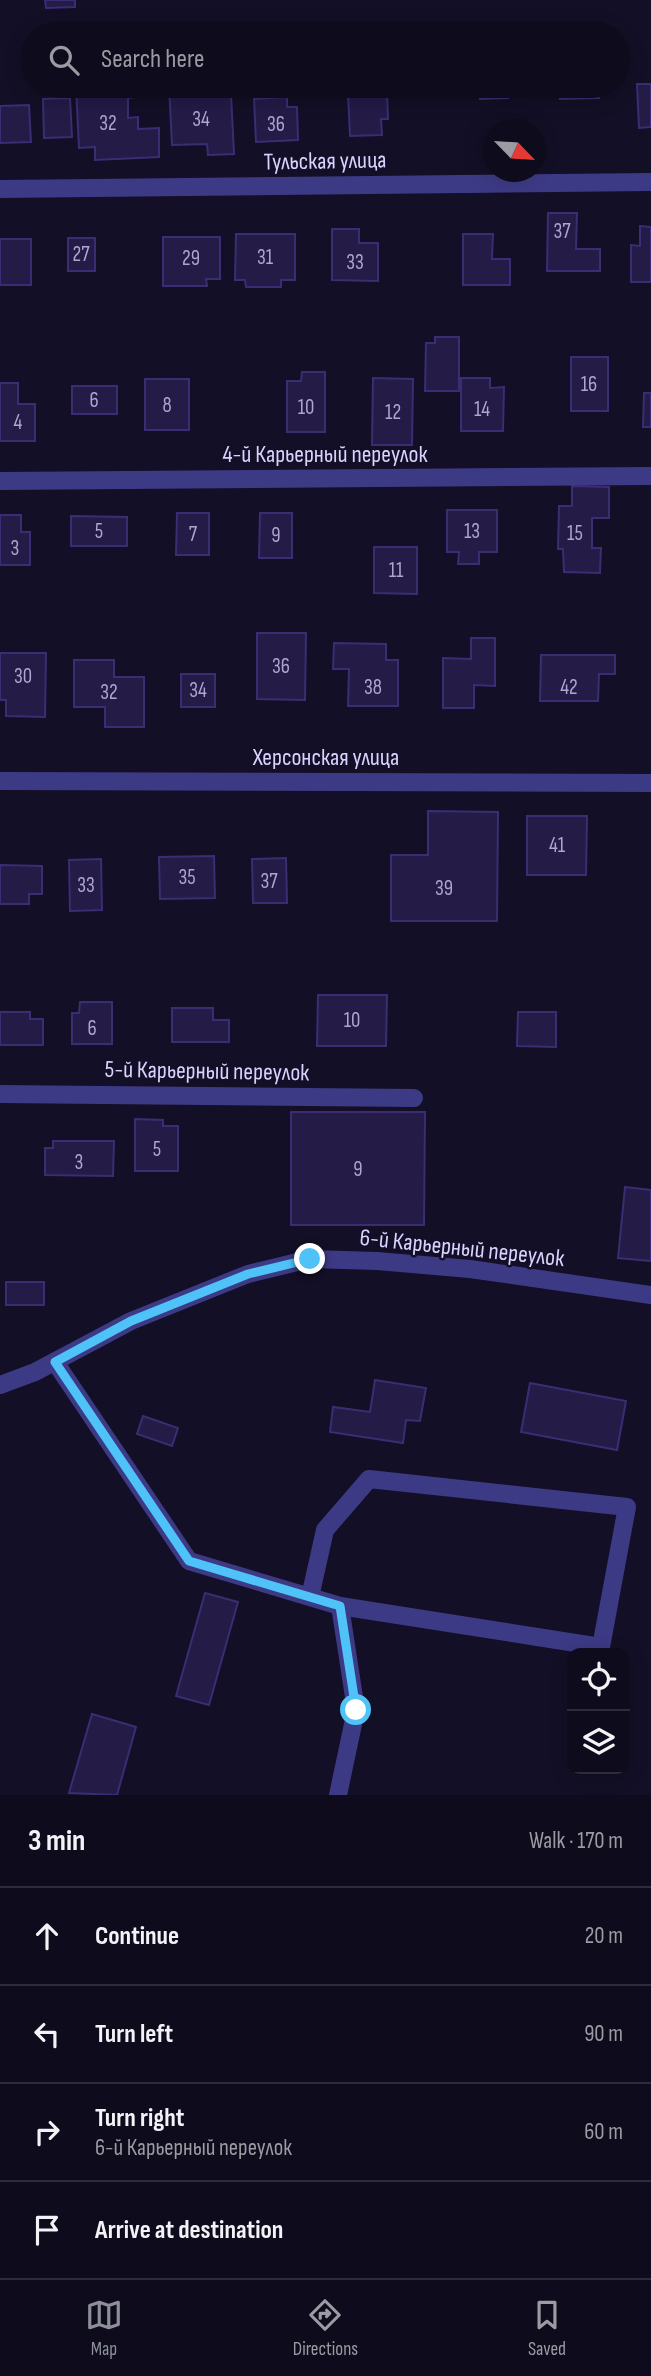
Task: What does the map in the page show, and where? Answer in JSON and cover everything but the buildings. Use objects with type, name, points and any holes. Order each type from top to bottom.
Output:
[{"type":"street","name":"Тульская улица","points":[[0,189],[651,182]]},
{"type":"street","name":"4-й Карьерный переулок","points":[[0,481],[651,476]]},
{"type":"street","name":"Херсонская улица","points":[[0,781],[651,783]]},
{"type":"street","name":"5-й Карьерный переулок","points":[[0,1094],[414,1098]]},
{"type":"street","name":"6-й Карьерный переулок","points":[[0,1385],[55,1362],[144,1316],[248,1274],[310,1259],[377,1261],[470,1269],[651,1294]]},
{"type":"street","points":[[55,1362],[189,1561],[340,1606],[601,1647],[627,1507],[369,1479],[325,1530],[310,1597]]},
{"type":"street","points":[[338,1795],[356,1710],[340,1606]]},
{"type":"route","points":[[310,1259],[248,1274],[131,1321],[55,1362],[189,1561],[340,1606],[356,1710]]}]
